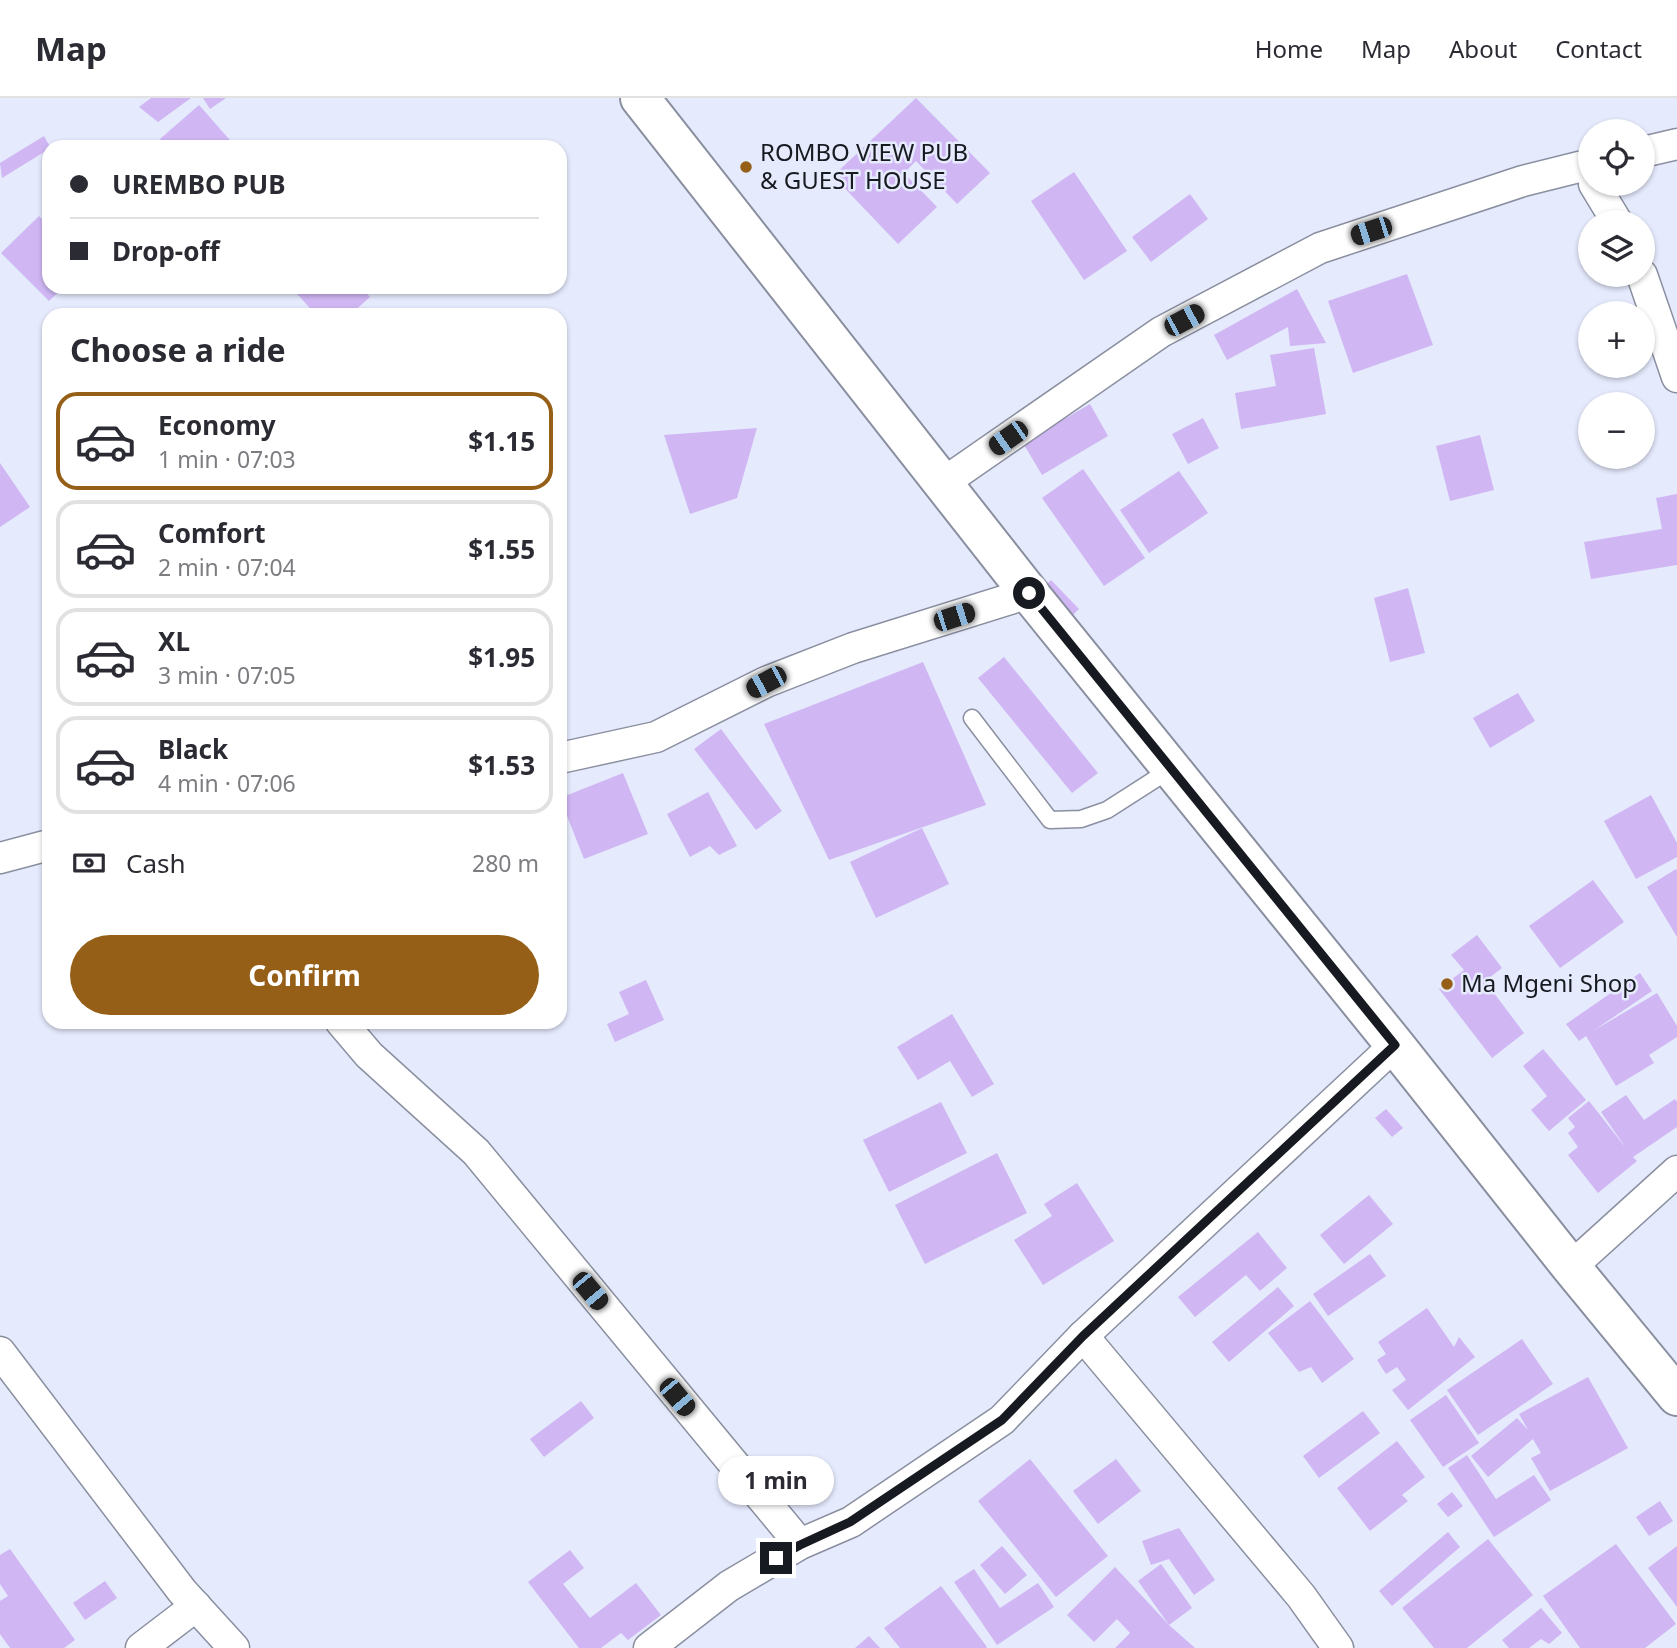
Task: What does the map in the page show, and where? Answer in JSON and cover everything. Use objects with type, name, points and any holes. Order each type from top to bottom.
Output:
[{"type":"street","points":[[640,98],[1029,593],[1677,1396]]},
{"type":"street","points":[[1655,149],[1677,144]]},
{"type":"street","points":[[943,483],[1161,332],[1321,248],[1523,181],[1578,174]]},
{"type":"street","points":[[1646,287],[1677,377]]},
{"type":"street","points":[[567,756],[656,737],[766,682],[853,648],[1029,593]]},
{"type":"street","points":[[0,858],[42,847]]},
{"type":"street","points":[[347,1029],[369,1055],[476,1152],[800,1545]]},
{"type":"street","points":[[360,1029],[369,1055]]},
{"type":"street","points":[[649,1648],[729,1586],[800,1545],[850,1522],[1002,1420],[1083,1336],[1395,1045]]},
{"type":"street","points":[[1571,1267],[1677,1171]]},
{"type":"street","points":[[1083,1336],[1301,1596],[1328,1645]]},
{"type":"street","points":[[0,1352],[196,1606],[234,1648]]},
{"type":"street","points":[[141,1648],[196,1606]]},
{"type":"lane","points":[[972,718],[1050,820],[1081,819],[1107,810],[1172,769]]},
{"type":"building","points":[[151,98],[191,98],[158,122],[139,107]]},
{"type":"building","points":[[203,98],[226,98],[210,109]]},
{"type":"building","points":[[916,98],[990,173],[957,204],[916,161],[904,173],[937,207],[898,244],[833,176]]},
{"type":"building","points":[[199,105],[230,140],[161,140]]},
{"type":"building","points":[[44,136],[46,140],[42,140],[42,153],[2,178],[0,163]]},
{"type":"building","points":[[1074,172],[1127,251],[1084,280],[1031,201]]},
{"type":"building","points":[[1190,194],[1208,219],[1151,262],[1132,237]]},
{"type":"building","points":[[39,216],[42,219],[42,294],[1,253]]},
{"type":"building","points":[[1407,274],[1433,345],[1353,373],[1328,301]]},
{"type":"building","points":[[1297,289],[1326,343],[1290,346],[1288,327],[1227,360],[1214,335]]},
{"type":"building","points":[[42,294],[56,294],[49,301]]},
{"type":"building","points":[[297,294],[367,294],[370,297],[358,308],[310,308]]},
{"type":"building","points":[[1314,348],[1326,414],[1241,429],[1235,393],[1276,386],[1270,355]]},
{"type":"building","points":[[1090,404],[1108,436],[1042,475],[1023,443]]},
{"type":"building","points":[[1203,418],[1219,448],[1188,464],[1172,434]]},
{"type":"building","points":[[757,428],[737,498],[690,514],[664,435]]},
{"type":"building","points":[[1480,435],[1494,490],[1450,501],[1436,446]]},
{"type":"building","points":[[0,463],[30,507],[0,527]]},
{"type":"building","points":[[1083,469],[1145,558],[1104,586],[1042,498]]},
{"type":"building","points":[[1179,471],[1208,513],[1149,553],[1120,510]]},
{"type":"building","points":[[1677,494],[1677,565],[1591,579],[1584,542],[1662,529],[1656,498]]},
{"type":"building","points":[[1051,580],[1079,609],[1067,621],[1039,592]]},
{"type":"building","points":[[1408,588],[1425,653],[1390,662],[1374,598]]},
{"type":"building","points":[[1004,657],[1098,773],[1072,793],[978,678]]},
{"type":"building","points":[[923,662],[986,805],[829,860],[764,724]]},
{"type":"building","points":[[1518,693],[1535,721],[1490,748],[1473,718]]},
{"type":"building","points":[[721,729],[782,811],[756,830],[694,749]]},
{"type":"building","points":[[623,773],[648,834],[584,859],[567,816],[567,795]]},
{"type":"building","points":[[708,792],[737,846],[719,855],[710,846],[690,857],[667,814]]},
{"type":"building","points":[[1651,795],[1677,843],[1677,857],[1636,879],[1604,821]]},
{"type":"building","points":[[922,828],[949,884],[876,918],[850,862]]},
{"type":"building","points":[[1676,869],[1677,871],[1677,937],[1647,887]]},
{"type":"building","points":[[1593,880],[1624,922],[1560,968],[1529,926]]},
{"type":"building","points":[[1477,935],[1502,968],[1485,981],[1524,1033],[1492,1058],[1439,989],[1464,970],[1451,955]]},
{"type":"building","points":[[1640,973],[1652,991],[1593,1031],[1657,993],[1677,1026],[1677,1037],[1649,1055],[1654,1063],[1616,1086],[1586,1036],[1579,1041],[1566,1024]]},
{"type":"building","points":[[646,980],[664,1020],[615,1042],[607,1024],[629,1014],[619,992]]},
{"type":"building","points":[[952,1014],[994,1084],[972,1097],[950,1061],[918,1080],[897,1047]]},
{"type":"building","points":[[1543,1049],[1586,1100],[1549,1131],[1531,1110],[1547,1096],[1523,1066]]},
{"type":"building","points":[[1626,1095],[1644,1120],[1675,1099],[1677,1127],[1633,1157],[1637,1161],[1598,1193],[1568,1155],[1578,1147],[1568,1133],[1575,1127],[1568,1118],[1589,1101],[1626,1148],[1601,1112]]},
{"type":"building","points":[[941,1102],[967,1153],[889,1192],[863,1140]]},
{"type":"building","points":[[1386,1109],[1403,1128],[1392,1137],[1375,1118]]},
{"type":"building","points":[[997,1153],[1027,1213],[925,1264],[895,1205]]},
{"type":"building","points":[[1077,1183],[1114,1241],[1043,1285],[1014,1240],[1052,1216],[1044,1204]]},
{"type":"building","points":[[1369,1195],[1393,1224],[1344,1264],[1320,1235]]},
{"type":"building","points":[[1258,1232],[1287,1268],[1260,1291],[1246,1275],[1195,1317],[1178,1297]]},
{"type":"building","points":[[1370,1254],[1386,1276],[1328,1316],[1313,1294]]},
{"type":"building","points":[[1278,1287],[1294,1306],[1229,1362],[1212,1342]]},
{"type":"building","points":[[1310,1301],[1354,1359],[1322,1383],[1311,1367],[1299,1372],[1268,1333]]},
{"type":"building","points":[[1427,1308],[1454,1347],[1459,1337],[1475,1357],[1408,1410],[1392,1390],[1406,1380],[1397,1367],[1386,1374],[1377,1360],[1386,1354],[1378,1342]]},
{"type":"building","points":[[1522,1339],[1553,1384],[1478,1435],[1447,1390]]},
{"type":"building","points":[[1588,1377],[1628,1448],[1550,1491],[1531,1458],[1541,1453],[1533,1439],[1488,1477],[1471,1456],[1517,1418],[1528,1430],[1519,1414]]},
{"type":"building","points":[[1446,1395],[1479,1443],[1443,1467],[1410,1420]]},
{"type":"building","points":[[581,1401],[594,1418],[544,1457],[530,1439]]},
{"type":"building","points":[[1363,1411],[1380,1433],[1319,1478],[1303,1456]]},
{"type":"building","points":[[1397,1441],[1425,1477],[1402,1495],[1408,1501],[1370,1531],[1337,1488]]},
{"type":"building","points":[[1467,1455],[1496,1499],[1534,1475],[1551,1500],[1494,1537],[1448,1468]]},
{"type":"building","points":[[1030,1459],[1108,1556],[1056,1597],[978,1501]]},
{"type":"building","points":[[1116,1459],[1141,1491],[1098,1524],[1073,1491]]},
{"type":"building","points":[[1452,1492],[1463,1506],[1448,1517],[1437,1504]]},
{"type":"building","points":[[1660,1501],[1673,1521],[1649,1536],[1636,1517]]},
{"type":"building","points":[[1179,1528],[1215,1580],[1194,1595],[1169,1559],[1151,1565],[1142,1541]]},
{"type":"building","points":[[1448,1532],[1460,1547],[1392,1606],[1379,1591]]},
{"type":"building","points":[[1488,1539],[1533,1595],[1467,1648],[1434,1648],[1402,1608]]},
{"type":"building","points":[[1616,1544],[1676,1624],[1645,1648],[1580,1648],[1543,1596]]},
{"type":"building","points":[[1002,1546],[1027,1575],[1005,1594],[980,1565]]},
{"type":"building","points":[[1677,1546],[1677,1607],[1648,1568]]},
{"type":"building","points":[[10,1549],[75,1640],[64,1648],[10,1648],[0,1634],[0,1601],[8,1596],[0,1584],[0,1555]]},
{"type":"building","points":[[570,1550],[584,1568],[563,1584],[590,1618],[636,1583],[661,1615],[628,1640],[621,1633],[601,1648],[579,1648],[528,1582]]},
{"type":"building","points":[[1161,1564],[1192,1608],[1169,1625],[1138,1581]]},
{"type":"building","points":[[1115,1567],[1169,1625],[1195,1648],[1115,1648],[1130,1633],[1117,1619],[1094,1642],[1067,1615]]},
{"type":"building","points":[[974,1569],[1000,1608],[1038,1583],[1054,1607],[997,1645],[954,1582]]},
{"type":"building","points":[[105,1581],[117,1598],[85,1620],[73,1603]]},
{"type":"building","points":[[941,1586],[986,1648],[900,1648],[884,1628]]},
{"type":"building","points":[[1541,1608],[1562,1633],[1549,1644],[1541,1639],[1529,1648],[1509,1648],[1502,1640]]},
{"type":"building","points":[[869,1636],[880,1648],[855,1648]]},
{"type":"place","name":"ROMBO VIEW PUB & GUEST HOUSE","points":[[746,167]]},
{"type":"place","name":"Ma Mgeni Shop","points":[[1447,984]]},
{"type":"route","points":[[776,1558],[850,1522],[1002,1420],[1083,1336],[1395,1045],[1029,593]]}]
